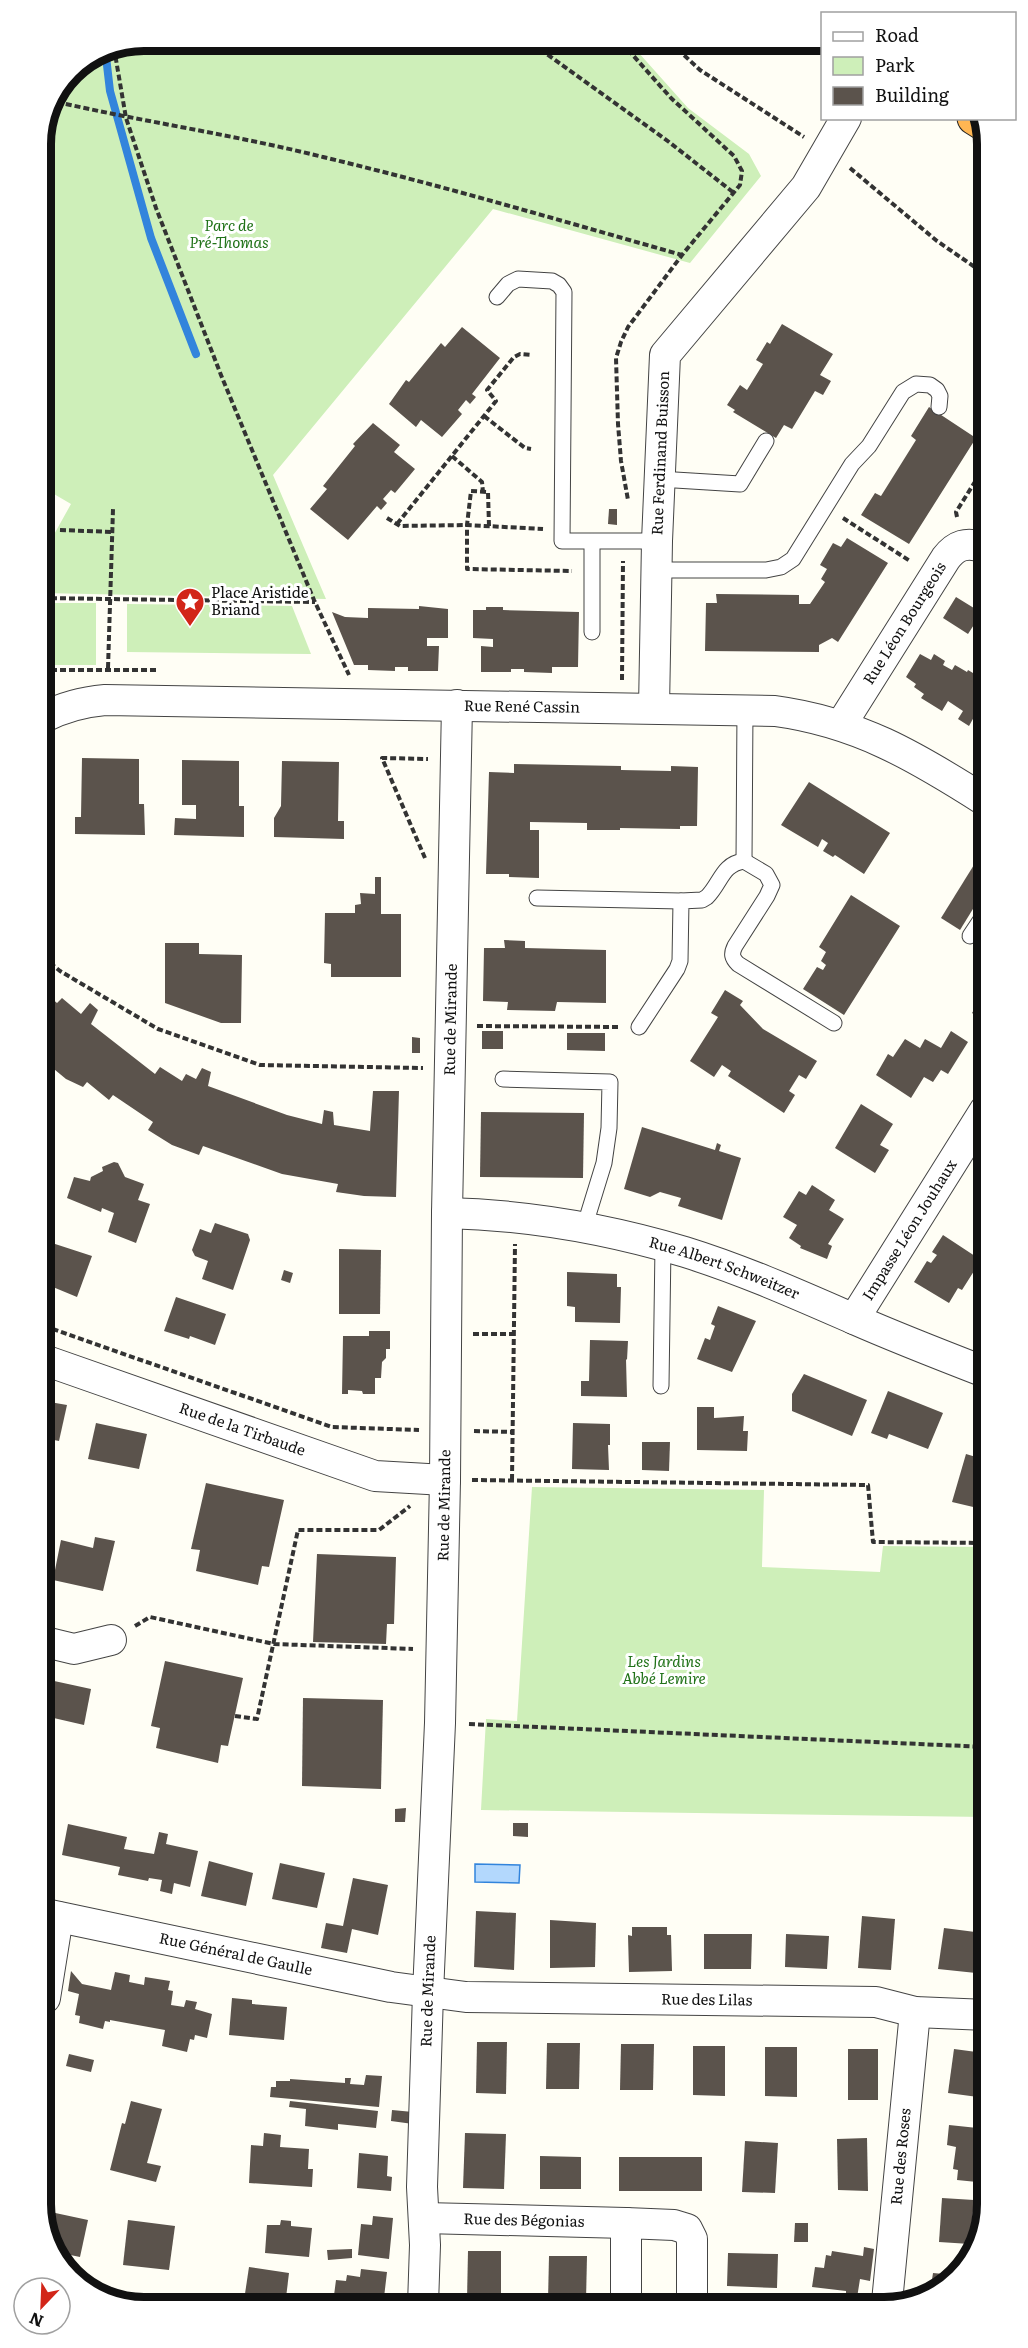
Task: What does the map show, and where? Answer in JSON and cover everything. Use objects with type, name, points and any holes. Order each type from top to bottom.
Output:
[{"type":"street","name":"Rue Ferdinand Buisson","points":[[654,708],[656,570],[665,355],[806,187],[845,120]]},
{"type":"street","name":"Rue Léon Bourgeois","points":[[841,725],[933,576],[950,553],[972,546]]},
{"type":"street","name":"Rue René Cassin","points":[[51,713],[80,702],[105,700],[745,709],[807,715],[885,741],[927,763],[977,795]]},
{"type":"street","name":"Rue de Mirande","points":[[423,2297],[422,2187],[440,1723],[446,1480],[447,1213],[457,705]]},
{"type":"street","name":"Impasse Léon Jouhaux","points":[[854,1319],[977,1123]]},
{"type":"street","name":"Rue Albert Schweitzer","points":[[447,1213],[515,1218],[584,1228],[663,1246],[772,1283],[977,1369]]},
{"type":"street","name":"Rue de la Tirbaude","points":[[51,1362],[375,1476],[446,1480]]},
{"type":"street","points":[[51,1643],[74,1649],[111,1640]]},
{"type":"street","name":"Rue Général de Gaulle","points":[[51,1916],[428,1993]]},
{"type":"street","name":"Rue des Lilas","points":[[428,1993],[466,1997],[876,2002],[915,2012],[977,2015]]},
{"type":"street","name":"Rue des Roses","points":[[888,2297],[915,2012]]},
{"type":"street","name":"Rue des Bégonias","points":[[424,2218],[674,2225],[687,2229],[692,2239],[692,2297]]},
{"type":"street","points":[[626,2223],[626,2297]]},
{"type":"lane","points":[[497,297],[508,284],[518,279],[552,281],[564,292],[562,541],[657,541]]},
{"type":"lane","points":[[656,570],[766,570],[781,567],[793,558],[852,464],[869,446],[903,392],[916,384],[930,385],[937,390],[940,396],[939,407]]},
{"type":"lane","points":[[659,479],[741,484],[766,441]]},
{"type":"lane","points":[[592,542],[592,632]]},
{"type":"lane","points":[[744,861],[745,709]]},
{"type":"lane","points":[[537,898],[695,901],[707,897],[727,867],[744,861],[766,874],[772,885],[735,946],[732,955],[734,960],[834,1023]]},
{"type":"lane","points":[[639,1027],[680,961],[681,901]]},
{"type":"lane","points":[[970,936],[977,926]]},
{"type":"lane","points":[[503,1079],[610,1082],[609,1128],[604,1163],[584,1228]]},
{"type":"lane","points":[[661,1386],[663,1246]]},
{"type":"path","points":[[543,51],[669,142],[734,193]]},
{"type":"path","points":[[680,51],[700,70],[800,135],[829,148],[864,183],[936,241],[977,269]]},
{"type":"path","points":[[115,56],[126,118],[180,270],[315,602],[348,675],[359,675]]},
{"type":"path","points":[[61,103],[126,118],[241,139],[379,170],[682,255]]},
{"type":"path","points":[[397,524],[496,401],[487,390],[514,357],[520,354],[531,355]]},
{"type":"path","points":[[484,416],[525,448],[531,449]]},
{"type":"path","points":[[452,456],[482,482],[483,492]]},
{"type":"path","points":[[972,546],[956,512],[977,479]]},
{"type":"path","points":[[489,526],[488,492],[471,491],[467,525],[467,569],[576,571],[576,541]]},
{"type":"path","points":[[825,507],[933,576]]},
{"type":"path","points":[[108,668],[113,509]]},
{"type":"path","points":[[387,518],[400,526],[467,525],[562,530]]},
{"type":"path","points":[[60,530],[113,532]]},
{"type":"path","points":[[51,598],[315,602]]},
{"type":"path","points":[[426,861],[382,758],[428,759],[428,750]]},
{"type":"path","points":[[51,964],[158,1029],[260,1065],[451,1069]]},
{"type":"path","points":[[452,1026],[639,1027]]},
{"type":"path","points":[[512,1480],[515,1218]]},
{"type":"path","points":[[51,1328],[332,1427],[513,1432]]},
{"type":"path","points":[[446,1334],[514,1334]]},
{"type":"path","points":[[235,1716],[257,1719],[298,1530],[379,1530],[446,1480],[868,1485],[873,1542],[977,1543]]},
{"type":"path","points":[[111,1640],[150,1617],[274,1644],[441,1649]]},
{"type":"path","points":[[440,1723],[533,1725],[977,1747]]},
{"type":"green space","name":"Parc de Pré-Thomas","points":[[144,51],[637,51],[688,108],[749,154],[761,176],[690,263],[493,209],[273,475],[326,599],[51,593],[51,540],[71,504],[51,492],[51,138],[58,108],[67,92],[78,78],[108,58]]},
{"type":"green space","points":[[51,603],[96,603],[96,665],[51,665]]},
{"type":"green space","points":[[127,604],[292,606],[311,654],[127,652]]},
{"type":"green space","name":"Les Jardins Abbé Lemire","points":[[532,1487],[764,1490],[762,1567],[880,1572],[883,1546],[977,1547],[977,1817],[481,1810],[486,1719],[517,1721]]},
{"type":"water","points":[[475,1864],[520,1865],[519,1883],[475,1882]]},
{"type":"building","points":[[782,324],[833,354],[820,375],[831,381],[823,395],[815,391],[792,429],[784,425],[776,438],[733,412],[735,410],[727,405],[740,385],[747,390],[763,364],[756,360],[767,342],[770,344]]},
{"type":"building","points":[[462,327],[500,358],[472,394],[476,397],[470,404],[466,400],[458,410],[462,414],[442,437],[421,420],[416,427],[389,404],[406,380],[409,382],[441,343],[445,347]]},
{"type":"building","points":[[929,407],[976,438],[909,544],[861,515],[875,493],[881,496],[916,440],[911,436]]},
{"type":"building","points":[[373,423],[400,445],[394,452],[415,469],[395,493],[391,490],[383,499],[387,503],[381,510],[377,506],[348,540],[310,509],[327,489],[323,486],[355,446],[353,444]]},
{"type":"building","points":[[609,509],[617,509],[617,525],[608,524]]},
{"type":"building","points":[[847,538],[888,563],[838,642],[832,638],[819,645],[819,652],[705,651],[706,603],[717,603],[716,594],[799,595],[799,604],[810,604],[825,582],[821,579],[827,569],[820,565],[833,543],[841,547]]},
{"type":"building","points":[[956,597],[977,610],[977,620],[968,634],[943,618]]},
{"type":"building","points":[[419,606],[448,609],[448,638],[427,638],[427,646],[439,646],[438,671],[408,671],[408,667],[395,667],[395,671],[368,670],[368,665],[354,665],[332,612],[345,617],[368,618],[368,608],[419,609]]},
{"type":"building","points":[[486,607],[503,607],[503,610],[579,612],[578,667],[552,667],[552,673],[524,672],[524,669],[511,669],[511,672],[481,672],[481,646],[493,647],[493,639],[473,638],[473,610],[486,610]]},
{"type":"building","points":[[920,654],[931,660],[934,654],[945,661],[943,665],[952,670],[955,665],[967,672],[968,670],[977,675],[977,719],[974,717],[969,726],[958,719],[963,711],[948,701],[942,711],[921,698],[924,694],[906,677]]},
{"type":"building","points":[[82,758],[139,759],[139,804],[144,804],[145,835],[75,834],[75,817],[81,817]]},
{"type":"building","points":[[182,760],[239,761],[239,806],[244,806],[244,837],[174,835],[175,818],[196,819],[196,805],[182,805]]},
{"type":"building","points":[[282,761],[339,762],[338,821],[344,821],[344,839],[274,837],[274,818],[281,806]]},
{"type":"building","points":[[514,764],[621,766],[621,770],[671,771],[671,766],[698,767],[697,826],[680,826],[680,829],[587,830],[587,823],[530,822],[530,830],[539,830],[539,878],[486,874],[489,772],[514,773]]},
{"type":"building","points":[[809,782],[890,833],[864,874],[835,855],[833,857],[823,851],[828,843],[822,839],[818,847],[781,825]]},
{"type":"building","points":[[977,860],[977,902],[960,930],[941,918]]},
{"type":"building","points":[[375,877],[381,877],[381,914],[401,914],[401,977],[331,977],[331,964],[324,963],[325,913],[355,913],[355,905],[361,904],[360,893],[375,894]]},
{"type":"building","points":[[851,895],[900,926],[844,1015],[803,989],[817,967],[823,970],[826,965],[821,961],[826,952],[819,947]]},
{"type":"building","points":[[504,940],[525,941],[525,948],[606,950],[606,1003],[557,1002],[555,1011],[507,1010],[508,1002],[483,1001],[484,948],[505,948]]},
{"type":"building","points":[[165,943],[199,943],[199,954],[242,955],[241,1023],[221,1023],[165,1003]]},
{"type":"building","points":[[725,990],[743,1001],[740,1005],[763,1029],[817,1061],[806,1079],[799,1075],[789,1091],[795,1095],[784,1113],[728,1076],[731,1071],[722,1065],[714,1077],[690,1061],[718,1017],[711,1013]]},
{"type":"building","points":[[51,998],[57,1003],[62,998],[81,1014],[90,1003],[98,1010],[91,1024],[155,1074],[160,1067],[182,1081],[186,1074],[196,1079],[202,1068],[211,1072],[208,1086],[287,1115],[322,1124],[324,1110],[333,1112],[334,1125],[370,1131],[373,1091],[399,1091],[396,1197],[336,1192],[338,1184],[282,1174],[203,1146],[199,1155],[172,1145],[148,1130],[153,1122],[113,1095],[109,1100],[87,1082],[83,1087],[66,1079],[51,1067]]},
{"type":"building","points":[[977,1005],[977,1016],[972,1013]]},
{"type":"building","points":[[482,1031],[503,1031],[503,1049],[482,1049]]},
{"type":"building","points":[[951,1031],[968,1042],[948,1074],[941,1070],[933,1082],[924,1077],[911,1098],[876,1075],[888,1054],[893,1057],[905,1039],[920,1048],[925,1039],[941,1048]]},
{"type":"building","points":[[567,1033],[605,1033],[605,1051],[567,1050]]},
{"type":"building","points":[[412,1037],[420,1038],[420,1053],[412,1053]]},
{"type":"building","points":[[861,1104],[893,1124],[880,1145],[889,1150],[875,1173],[835,1148]]},
{"type":"building","points":[[481,1112],[584,1113],[583,1178],[480,1177]]},
{"type":"building","points":[[642,1127],[715,1150],[717,1143],[721,1145],[719,1151],[741,1158],[722,1220],[678,1206],[681,1198],[660,1192],[650,1197],[624,1189]]},
{"type":"building","points":[[114,1162],[118,1163],[125,1177],[144,1184],[138,1200],[150,1204],[136,1243],[108,1232],[114,1213],[102,1208],[101,1212],[67,1198],[74,1177],[90,1181],[91,1177],[103,1171],[102,1167]]},
{"type":"building","points":[[812,1185],[835,1200],[829,1210],[844,1219],[828,1244],[832,1246],[827,1259],[800,1248],[801,1246],[789,1238],[797,1225],[783,1217],[799,1191],[806,1195]]},
{"type":"building","points":[[215,1223],[248,1234],[250,1240],[233,1290],[202,1279],[208,1261],[195,1256],[192,1250],[200,1229],[211,1233]]},
{"type":"building","points":[[943,1235],[977,1257],[977,1266],[962,1290],[958,1288],[949,1303],[914,1282],[927,1261],[931,1263],[937,1255],[932,1252]]},
{"type":"building","points":[[51,1243],[92,1256],[77,1297],[51,1286]]},
{"type":"building","points":[[339,1249],[381,1250],[380,1314],[339,1314]]},
{"type":"building","points":[[284,1270],[293,1273],[290,1283],[281,1280]]},
{"type":"building","points":[[567,1272],[617,1274],[617,1287],[621,1287],[620,1323],[575,1322],[575,1307],[567,1306]]},
{"type":"building","points":[[176,1297],[226,1314],[215,1345],[190,1336],[189,1339],[164,1331]]},
{"type":"building","points":[[718,1306],[756,1321],[732,1372],[697,1359],[705,1338],[710,1340],[715,1326],[711,1324]]},
{"type":"building","points":[[369,1331],[390,1331],[390,1349],[386,1349],[381,1378],[375,1378],[375,1394],[348,1390],[348,1394],[342,1394],[343,1336],[369,1336]]},
{"type":"building","points":[[590,1340],[628,1341],[627,1397],[581,1396],[581,1381],[589,1381]]},
{"type":"building","points":[[804,1374],[867,1400],[852,1436],[792,1411],[792,1394]]},
{"type":"building","points":[[888,1391],[943,1413],[928,1449],[889,1434],[887,1439],[871,1433]]},
{"type":"building","points":[[51,1402],[67,1405],[59,1441],[51,1439]]},
{"type":"building","points":[[697,1407],[714,1407],[714,1418],[744,1416],[743,1431],[748,1431],[747,1451],[697,1450]]},
{"type":"building","points":[[96,1423],[147,1434],[139,1469],[88,1459]]},
{"type":"building","points":[[573,1423],[610,1424],[609,1470],[572,1469]]},
{"type":"building","points":[[642,1442],[670,1442],[669,1471],[642,1470]]},
{"type":"building","points":[[966,1454],[977,1457],[977,1508],[952,1502]]},
{"type":"building","points":[[206,1483],[284,1500],[269,1567],[262,1566],[258,1585],[196,1571],[200,1550],[191,1549]]},
{"type":"building","points":[[95,1537],[115,1541],[103,1591],[53,1580],[61,1540],[93,1548]]},
{"type":"building","points":[[317,1554],[396,1557],[394,1624],[387,1624],[386,1644],[313,1642]]},
{"type":"building","points":[[165,1661],[243,1678],[228,1746],[221,1745],[218,1763],[156,1748],[160,1728],[151,1726]]},
{"type":"building","points":[[51,1680],[91,1689],[84,1725],[51,1717]]},
{"type":"building","points":[[303,1698],[383,1700],[381,1789],[302,1786]]},
{"type":"building","points":[[406,1808],[405,1822],[395,1822],[395,1809]]},
{"type":"building","points":[[513,1823],[528,1823],[528,1837],[513,1836]]},
{"type":"building","points":[[68,1824],[127,1837],[124,1849],[154,1854],[159,1832],[168,1834],[166,1844],[198,1851],[190,1887],[174,1883],[172,1894],[160,1891],[162,1880],[149,1878],[148,1881],[118,1875],[120,1867],[62,1855]]},
{"type":"building","points":[[209,1861],[253,1873],[246,1906],[201,1896]]},
{"type":"building","points":[[280,1863],[325,1873],[317,1908],[272,1899]]},
{"type":"building","points":[[353,1878],[388,1885],[378,1935],[352,1929],[347,1953],[321,1948],[326,1923],[343,1926]]},
{"type":"building","points":[[476,1911],[516,1913],[514,1970],[474,1967]]},
{"type":"building","points":[[862,1916],[895,1919],[891,1970],[858,1968]]},
{"type":"building","points":[[550,1920],[596,1923],[595,1967],[550,1968]]},
{"type":"building","points":[[632,1927],[667,1927],[667,1935],[671,1935],[672,1971],[629,1972],[628,1935],[632,1936]]},
{"type":"building","points":[[944,1928],[977,1932],[976,1973],[938,1969]]},
{"type":"building","points":[[704,1934],[752,1934],[751,1969],[704,1969]]},
{"type":"building","points":[[786,1934],[829,1936],[827,1969],[785,1967]]},
{"type":"building","points":[[71,1971],[82,1984],[111,1990],[115,1972],[130,1975],[129,1982],[144,1985],[145,1977],[170,1981],[168,1990],[173,1991],[171,2005],[184,2007],[186,2000],[197,2002],[195,2009],[212,2014],[207,2038],[195,2035],[194,2040],[190,2039],[187,2052],[162,2046],[165,2030],[110,2020],[110,2022],[105,2021],[103,2029],[79,2023],[80,2016],[75,2015],[79,1994],[68,1991]]},
{"type":"building","points":[[232,1998],[252,2000],[252,2004],[287,2007],[284,2040],[229,2035]]},
{"type":"building","points":[[477,2042],[507,2042],[506,2094],[476,2093]]},
{"type":"building","points":[[547,2043],[580,2043],[579,2089],[546,2089]]},
{"type":"building","points":[[621,2044],[654,2044],[653,2090],[620,2090]]},
{"type":"building","points":[[693,2046],[725,2046],[725,2096],[693,2095]]},
{"type":"building","points":[[765,2047],[797,2047],[797,2097],[765,2096]]},
{"type":"building","points":[[848,2049],[878,2049],[878,2100],[848,2100]]},
{"type":"building","points":[[954,2049],[977,2052],[977,2097],[948,2093]]},
{"type":"building","points":[[69,2054],[94,2060],[91,2072],[66,2066]]},
{"type":"building","points":[[366,2075],[382,2076],[379,2107],[270,2097],[271,2087],[276,2087],[276,2081],[290,2081],[290,2079],[345,2083],[345,2078],[351,2078],[350,2084],[364,2085]]},
{"type":"building","points":[[131,2101],[162,2109],[147,2163],[161,2166],[156,2182],[110,2170],[122,2123],[125,2124]]},
{"type":"building","points":[[290,2101],[378,2111],[376,2128],[338,2124],[338,2130],[305,2126],[306,2109],[289,2107]]},
{"type":"building","points":[[392,2110],[413,2112],[413,2124],[391,2121]]},
{"type":"building","points":[[949,2125],[977,2128],[977,2182],[957,2180],[958,2170],[953,2169],[956,2147],[947,2145]]},
{"type":"building","points":[[264,2133],[281,2135],[280,2147],[309,2149],[308,2169],[313,2169],[312,2187],[249,2183],[251,2145],[263,2146]]},
{"type":"building","points":[[465,2133],[506,2134],[504,2189],[463,2188]]},
{"type":"building","points":[[867,2138],[868,2191],[838,2190],[837,2139]]},
{"type":"building","points":[[745,2141],[778,2143],[775,2193],[742,2192]]},
{"type":"building","points":[[359,2153],[388,2156],[387,2176],[392,2177],[391,2191],[357,2188]]},
{"type":"building","points":[[540,2156],[581,2157],[581,2189],[540,2189]]},
{"type":"building","points":[[619,2157],[702,2157],[702,2191],[619,2191]]},
{"type":"building","points":[[942,2198],[974,2200],[971,2237],[968,2244],[939,2242]]},
{"type":"building","points":[[52,2212],[88,2220],[80,2257],[66,2254],[56,2234]]},
{"type":"building","points":[[373,2216],[393,2218],[389,2259],[358,2255],[361,2224],[372,2225]]},
{"type":"building","points":[[128,2220],[175,2226],[169,2270],[123,2265]]},
{"type":"building","points":[[281,2220],[291,2221],[291,2226],[312,2228],[309,2257],[265,2253],[267,2225],[280,2225]]},
{"type":"building","points":[[795,2223],[808,2223],[808,2242],[794,2242]]},
{"type":"building","points":[[864,2247],[874,2249],[870,2281],[860,2279],[857,2297],[846,2296],[846,2291],[812,2287],[815,2267],[824,2268],[826,2255],[831,2256],[832,2251],[863,2256]]},
{"type":"building","points":[[352,2249],[352,2258],[328,2260],[327,2250]]},
{"type":"building","points":[[468,2251],[501,2251],[501,2297],[467,2297]]},
{"type":"building","points":[[728,2253],[778,2254],[777,2288],[727,2286]]},
{"type":"building","points":[[549,2256],[587,2256],[586,2297],[548,2297]]},
{"type":"building","points":[[249,2267],[289,2273],[286,2297],[244,2297]]},
{"type":"building","points":[[361,2269],[387,2272],[384,2297],[334,2297],[336,2280],[346,2281],[347,2275],[360,2277]]},
{"type":"building","points":[[933,2273],[945,2274],[936,2281],[931,2283]]},
{"type":"waterway","points":[[106,59],[110,91],[151,238],[196,354]]},
{"type":"place","name":"Place Aristide Briand","points":[[190,628]]}]
